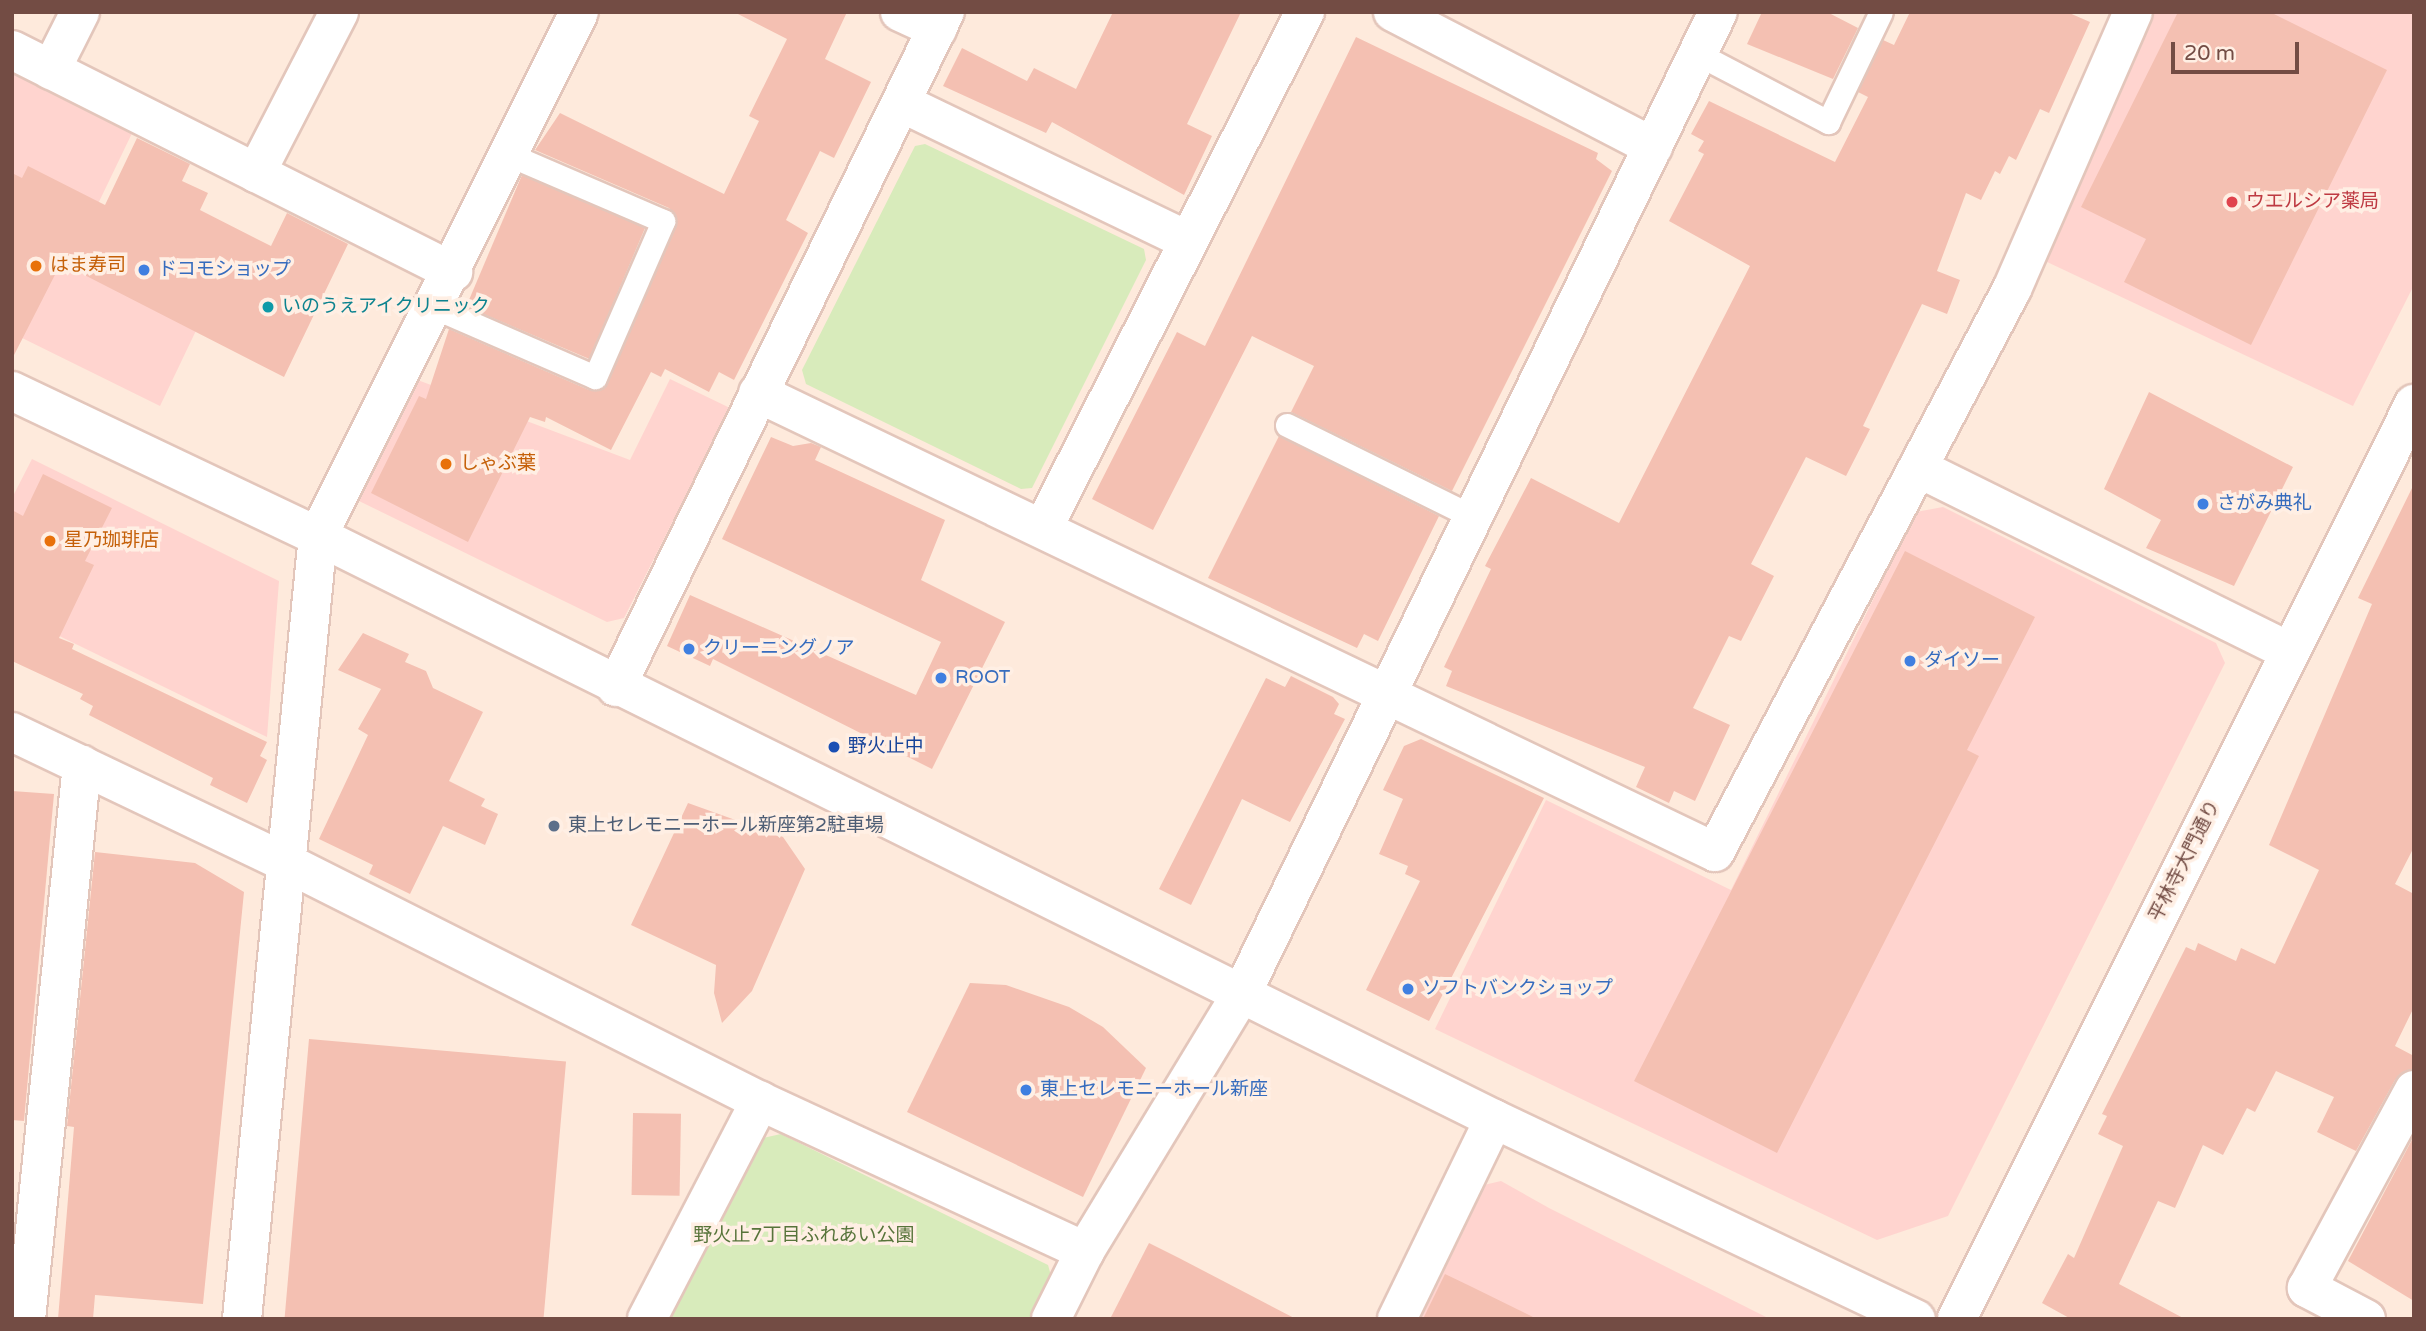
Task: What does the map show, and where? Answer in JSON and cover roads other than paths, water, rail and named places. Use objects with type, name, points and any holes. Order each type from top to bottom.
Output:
[{"type":"street","points":[[51,70],[80,12]]},
{"type":"street","points":[[256,173],[340,12]]},
{"type":"street","points":[[242,1319],[283,861],[318,536],[436,308],[579,12]]},
{"type":"street","points":[[616,687],[941,21],[901,12]]},
{"type":"street","points":[[1044,528],[1186,240],[1305,12]]},
{"type":"street","points":[[1393,12],[1653,146]]},
{"type":"street","points":[[1051,1319],[1085,1251],[1242,993],[1718,12]]},
{"type":"street","points":[[758,393],[1715,852],[2012,289],[2133,12]]},
{"type":"street","points":[[12,50],[453,272]]},
{"type":"street","points":[[902,103],[1186,240]]},
{"type":"street","points":[[12,391],[318,536],[616,687],[1494,1119],[1916,1319]]},
{"type":"street","name":"平林寺大門通り","points":[[1957,1319],[2414,404]]},
{"type":"street","points":[[1918,468],[2290,652]]},
{"type":"street","points":[[12,732],[283,861],[760,1101],[1085,1251]]},
{"type":"street","points":[[26,1319],[82,765]]},
{"type":"street","points":[[2366,1319],[2307,1288],[2414,1090]]},
{"type":"street","points":[[647,1319],[760,1101]]},
{"type":"street","points":[[1397,1319],[1494,1119]]},
{"type":"lane","points":[[1698,54],[1828,122],[1881,12]]},
{"type":"lane","points":[[436,308],[595,377],[663,221],[510,155]]},
{"type":"lane","points":[[1287,425],[1473,517]]},
{"type":"place","name":"ウエルシア薬局","points":[[2232,202]]},
{"type":"place","name":"はま寿司","points":[[36,266]]},
{"type":"place","name":"ドコモショップ","points":[[144,270]]},
{"type":"place","name":"いのうえアイクリニック","points":[[268,307]]},
{"type":"place","name":"しゃぶ葉","points":[[446,464]]},
{"type":"place","name":"さがみ典礼","points":[[2203,504]]},
{"type":"place","name":"星乃珈琲店","points":[[50,541]]},
{"type":"place","name":"クリーニングノア","points":[[689,649]]},
{"type":"place","name":"ダイソー","points":[[1910,661]]},
{"type":"place","name":"ROOT","points":[[941,678]]},
{"type":"place","name":"野火止中","points":[[834,747]]},
{"type":"place","name":"東上セレモニーホール新座第2駐車場","points":[[554,826]]},
{"type":"place","name":"ソフトバンクショップ","points":[[1408,989]]},
{"type":"place","name":"東上セレモニーホール新座","points":[[1026,1090]]},
{"type":"park label","name":"野火止7丁目ふれあい公園","points":[[804,1236]]}]
